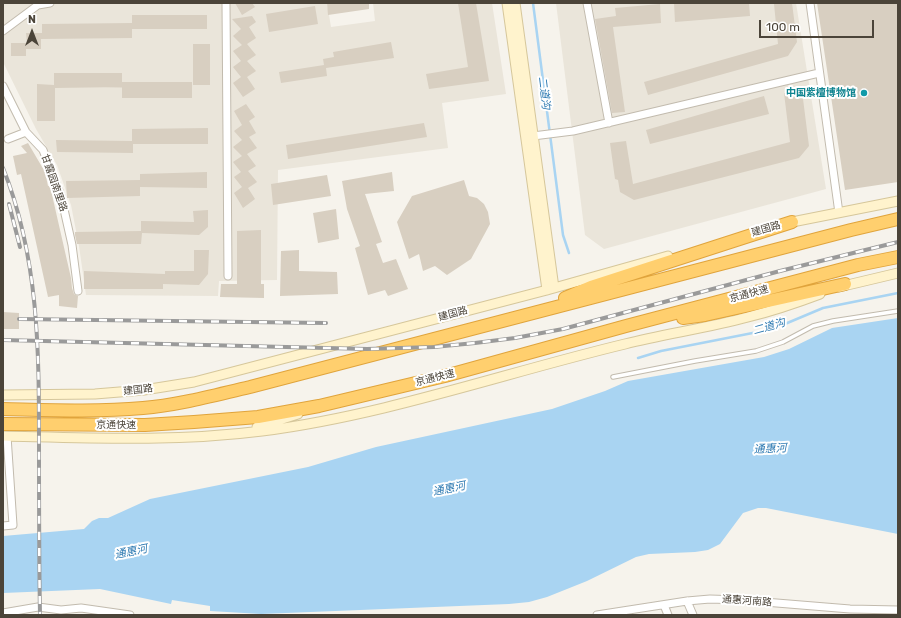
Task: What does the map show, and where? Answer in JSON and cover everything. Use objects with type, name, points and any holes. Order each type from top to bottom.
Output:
[{"type":"highway","name":"京通快速","points":[[3,409],[93,410],[144,408],[194,400],[250,387],[851,230],[898,220]]},
{"type":"highway","points":[[522,316],[591,288],[792,222]]},
{"type":"highway","name":"京通快速","points":[[3,424],[145,425],[258,417],[319,406],[445,376],[626,326],[898,257]]},
{"type":"highway","points":[[626,326],[705,315],[845,284]]},
{"type":"main road","points":[[507,3],[550,289]]},
{"type":"main road","points":[[515,3],[533,136],[550,289]]},
{"type":"main road","name":"建国路","points":[[3,395],[116,392],[144,390],[194,382],[550,289],[792,222],[898,201]]},
{"type":"main road","points":[[5,436],[144,439],[194,437],[261,431],[322,422],[627,343],[747,318],[797,303],[845,284],[898,273]]},
{"type":"main road","points":[[237,433],[319,406]]},
{"type":"street","points":[[3,31],[38,5],[50,3]]},
{"type":"street","points":[[226,3],[228,276]]},
{"type":"street","points":[[587,3],[609,123]]},
{"type":"street","points":[[810,3],[839,213]]},
{"type":"street","points":[[533,136],[562,133],[609,123],[819,73]]},
{"type":"street","name":"甘露园南里路","points":[[3,86],[26,132],[43,150],[61,196],[72,245],[78,291]]},
{"type":"street","points":[[8,140],[26,132]]},
{"type":"street","points":[[3,526],[12,525],[5,436]]},
{"type":"street","name":"通惠河南路","points":[[597,615],[687,601],[710,599],[740,600],[850,612],[898,610]]},
{"type":"street","points":[[687,601],[693,615]]},
{"type":"street","points":[[664,605],[668,615]]},
{"type":"street","points":[[3,613],[38,608],[61,612],[81,608],[130,615]]},
{"type":"lane","points":[[613,377],[756,351],[783,342],[812,326],[833,321],[898,311]]},
{"type":"shaded area","points":[[3,3],[327,3],[331,27],[375,21],[373,3],[492,3],[506,94],[442,103],[448,148],[278,170],[277,280],[219,281],[218,296],[86,295],[71,205],[57,165],[36,129],[3,62]]},
{"type":"shaded area","points":[[556,3],[796,3],[826,189],[604,249],[585,235]]},
{"type":"water","name":"通惠河","points":[[898,318],[898,534],[766,508],[758,508],[743,513],[720,544],[708,550],[649,554],[636,557],[587,581],[547,597],[529,602],[509,604],[261,614],[210,611],[210,606],[172,600],[171,604],[100,589],[3,593],[3,536],[84,529],[92,521],[99,518],[108,518],[150,499],[308,467],[376,447],[552,409],[605,391],[628,381],[764,357],[789,349],[832,328]]},
{"type":"building","points":[[235,3],[252,3],[255,7],[242,15]]},
{"type":"building","points":[[327,3],[369,3],[369,9],[328,15]]},
{"type":"building","points":[[458,3],[476,3],[489,81],[429,89],[426,74],[468,67]]},
{"type":"building","points":[[674,3],[749,3],[750,16],[675,22]]},
{"type":"building","points":[[792,3],[797,42],[788,56],[648,95],[644,82],[778,44],[774,4]]},
{"type":"building","name":"中国紫檀博物馆","points":[[817,3],[898,3],[898,182],[845,190]]},
{"type":"building","points":[[660,4],[661,23],[613,27],[625,112],[612,113],[595,19],[616,16],[615,8]]},
{"type":"building","points":[[315,6],[318,24],[269,32],[266,14]]},
{"type":"building","points":[[132,15],[207,15],[207,29],[132,29],[132,38],[41,39],[41,49],[26,49],[26,56],[11,56],[11,43],[27,43],[26,33],[42,33],[42,24],[132,23]]},
{"type":"building","points":[[252,16],[256,22],[249,27],[256,38],[247,44],[256,55],[247,61],[256,71],[247,77],[255,89],[243,97],[233,83],[241,77],[233,67],[241,61],[233,51],[242,45],[233,36],[241,29],[232,19]]},
{"type":"building","points":[[391,42],[394,58],[326,68],[327,76],[281,83],[279,72],[324,65],[323,59],[334,57],[333,52]]},
{"type":"building","points":[[193,44],[210,44],[210,85],[193,85]]},
{"type":"building","points":[[54,73],[122,73],[122,87],[55,88],[55,121],[37,121],[37,84],[54,85]]},
{"type":"building","points":[[122,82],[192,82],[192,98],[122,98]]},
{"type":"building","points":[[802,91],[809,146],[799,158],[634,200],[620,192],[618,180],[615,179],[610,143],[626,141],[633,184],[790,142],[784,93]]},
{"type":"building","points":[[764,96],[769,114],[650,144],[646,130]]},
{"type":"building","points":[[246,104],[255,117],[249,121],[256,133],[249,137],[257,148],[247,154],[256,166],[248,171],[257,182],[248,188],[255,199],[243,208],[234,193],[242,187],[234,177],[241,172],[233,162],[242,156],[233,147],[242,140],[234,131],[242,125],[234,111]]},
{"type":"building","points":[[424,123],[427,137],[288,159],[286,145]]},
{"type":"building","points":[[208,128],[208,144],[133,144],[133,153],[57,152],[56,140],[132,141],[132,129]]},
{"type":"building","points":[[28,143],[45,172],[48,186],[50,186],[72,288],[74,294],[78,296],[77,308],[59,306],[59,295],[48,297],[21,174],[17,175],[13,156],[27,153],[21,146]]},
{"type":"building","points":[[207,172],[207,188],[140,187],[140,196],[67,198],[66,181],[140,180],[140,174]]},
{"type":"building","points":[[392,172],[394,191],[365,194],[382,242],[376,244],[383,263],[396,259],[408,289],[388,296],[385,290],[368,295],[355,248],[360,246],[347,209],[342,181]]},
{"type":"building","points":[[327,175],[331,196],[273,205],[271,184]]},
{"type":"building","points":[[464,180],[469,196],[477,198],[484,204],[488,212],[490,224],[471,259],[447,275],[435,266],[423,271],[419,254],[409,259],[397,222],[412,196]]},
{"type":"building","points":[[336,209],[339,239],[318,243],[313,213]]},
{"type":"building","points":[[208,210],[208,227],[199,235],[142,233],[141,244],[77,244],[75,232],[141,231],[141,221],[194,222],[193,211]]},
{"type":"building","points":[[261,230],[261,284],[264,284],[264,298],[220,297],[221,284],[237,284],[237,231]]},
{"type":"building","points":[[194,250],[209,250],[208,274],[199,285],[163,284],[163,289],[84,289],[84,271],[165,274],[165,271],[194,271]]},
{"type":"building","points":[[299,250],[299,271],[337,272],[338,294],[280,296],[281,251]]},
{"type":"building","points":[[3,312],[19,313],[19,329],[3,329]]},
{"type":"waterway","name":"二道沟","points":[[533,3],[563,235],[569,253]]},
{"type":"waterway","name":"二道沟","points":[[638,358],[661,351],[773,329],[823,308],[898,293]]},
{"type":"railway","points":[[3,168],[15,202],[24,236],[30,270],[37,340],[39,410],[40,615]]},
{"type":"railway","points":[[9,204],[20,247]]},
{"type":"railway","points":[[3,340],[367,349],[434,347],[475,343],[515,338],[563,329],[780,271],[898,242]]},
{"type":"railway","points":[[19,319],[326,323]]},
{"type":"place","name":"中国紫檀博物馆","points":[[864,93]]}]
